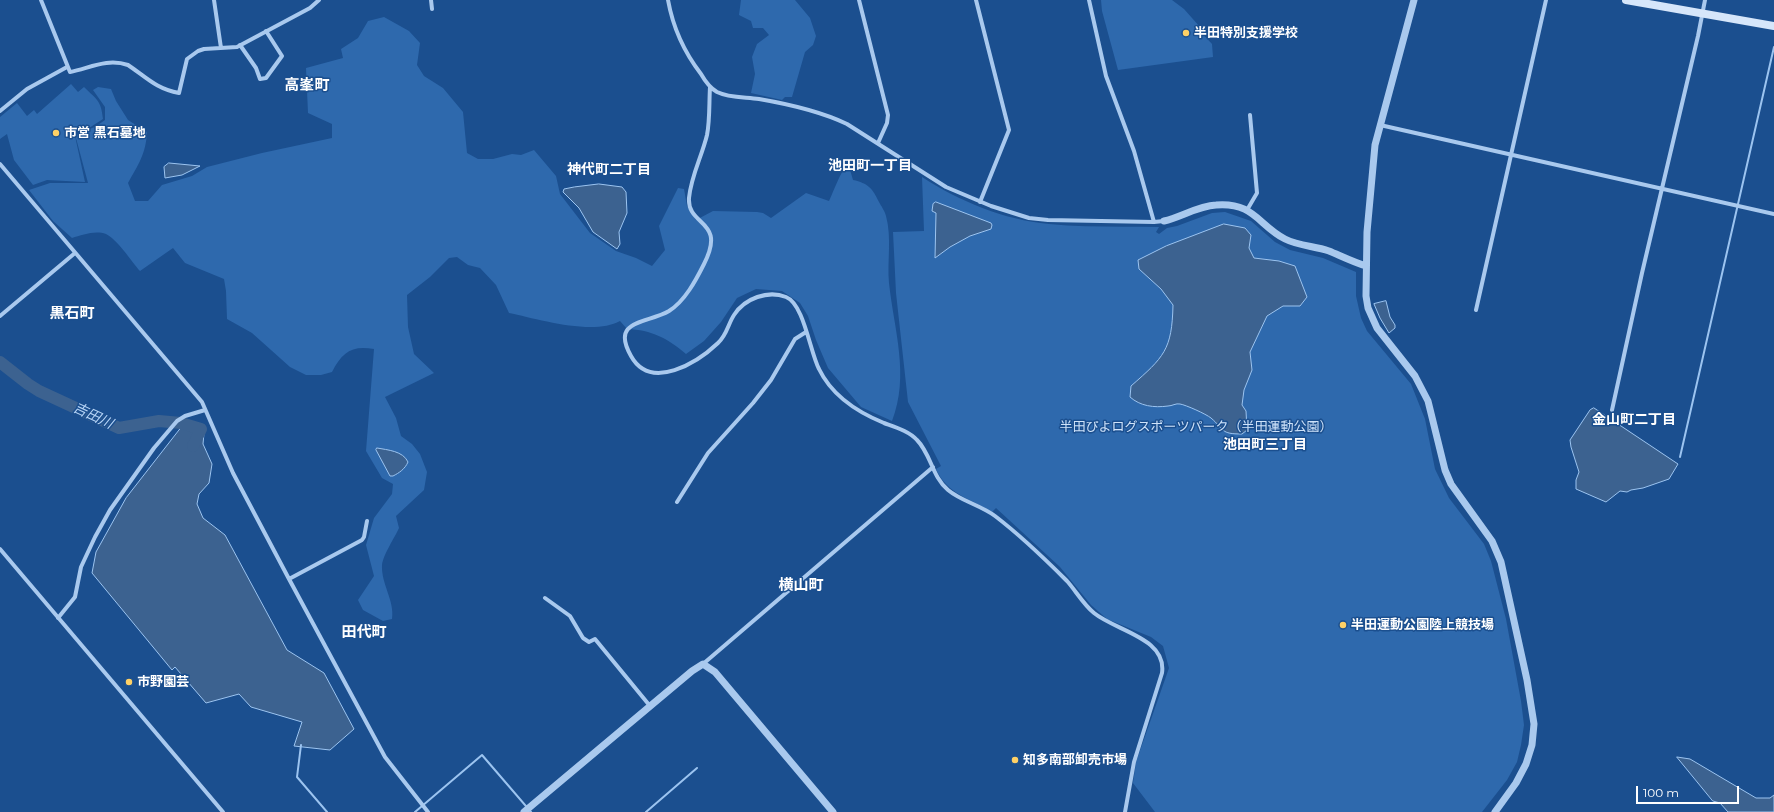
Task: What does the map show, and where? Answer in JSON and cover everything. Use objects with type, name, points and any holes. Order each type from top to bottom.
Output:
[{"type":"main road","points":[[1626,0],[1774,26]]},
{"type":"street","points":[[41,0],[66,67],[70,72],[100,63],[123,63],[128,65],[153,84],[179,92],[187,59],[204,48],[237,47],[310,8],[319,0]]},
{"type":"street","points":[[214,0],[221,48]]},
{"type":"street","points":[[431,0],[432,9]]},
{"type":"street","points":[[668,0],[670,13],[683,48],[710,87],[724,95],[778,103],[832,117],[847,124],[878,143],[946,187],[980,202],[1019,215],[1048,220],[1154,222],[1164,221],[1216,205],[1228,205],[1247,210],[1284,238],[1293,242],[1328,251],[1366,266]]},
{"type":"street","points":[[859,0],[888,115],[887,123],[878,143]]},
{"type":"street","points":[[976,0],[1009,130],[980,202]]},
{"type":"street","points":[[1089,0],[1106,76],[1134,151],[1154,222]]},
{"type":"street","points":[[1414,0],[1379,125],[1372,164],[1366,266],[1366,296],[1368,308],[1377,328],[1421,385],[1428,401],[1448,477],[1457,494],[1492,541],[1501,562],[1527,680],[1534,724],[1532,745],[1526,764],[1516,783],[1495,812]]},
{"type":"street","points":[[1476,310],[1546,0]]},
{"type":"street","points":[[1612,410],[1705,0]]},
{"type":"street","points":[[240,45],[256,68],[258,77],[260,79],[266,78],[282,56],[266,31]]},
{"type":"street","points":[[0,111],[27,89],[66,67]]},
{"type":"street","points":[[710,87],[707,132],[689,198],[694,213],[712,236],[712,245],[705,264],[683,299],[670,311],[643,320],[624,332],[625,340],[632,357],[644,370],[662,374],[672,372],[685,366],[719,343],[735,314],[745,304],[755,298],[769,295],[786,297],[793,302],[798,309],[819,369],[836,392],[852,407],[864,415],[912,435],[920,442],[929,455],[940,480],[948,490],[959,497],[980,506],[994,515],[1062,576],[1092,612],[1106,622],[1150,643],[1156,649],[1163,664],[1162,673],[1134,762],[1125,812]]},
{"type":"street","points":[[1247,210],[1257,193],[1250,115]]},
{"type":"street","points":[[1379,125],[1774,214]]},
{"type":"street","points":[[0,164],[202,402],[233,473],[385,757],[428,812]]},
{"type":"street","points":[[0,316],[75,253]]},
{"type":"street","points":[[677,502],[708,453],[758,397],[771,380],[795,339],[806,332]]},
{"type":"street","points":[[58,618],[75,597],[81,568],[94,537],[129,481],[177,421],[185,416],[205,410]]},
{"type":"street","points":[[524,812],[692,670],[704,664],[933,467]]},
{"type":"street","points":[[289,579],[362,540],[367,521]]},
{"type":"street","points":[[0,549],[223,812]]},
{"type":"street","points":[[545,598],[570,616],[583,638],[589,642],[595,639],[650,706]]},
{"type":"street","points":[[704,664],[715,672],[833,812]]},
{"type":"green space","points":[[741,0],[795,0],[810,18],[816,36],[813,45],[805,52],[792,97],[785,97],[782,100],[751,93],[755,74],[752,57],[757,44],[769,35],[763,28],[753,28],[751,21],[739,15]]},
{"type":"green space","points":[[1101,0],[1172,0],[1184,9],[1200,27],[1198,29],[1212,44],[1213,57],[1118,70],[1102,11]]},
{"type":"green space","points":[[384,17],[409,31],[420,43],[417,65],[424,76],[443,88],[463,112],[467,153],[478,159],[493,159],[512,154],[521,155],[534,150],[556,176],[560,194],[590,233],[616,251],[636,258],[652,266],[665,250],[659,226],[678,188],[684,189],[687,206],[696,220],[713,211],[757,212],[763,213],[771,218],[806,193],[829,201],[848,163],[853,180],[863,183],[875,194],[885,212],[888,224],[889,283],[897,335],[900,370],[900,387],[892,421],[861,407],[828,368],[808,316],[800,303],[782,291],[756,289],[737,298],[721,322],[704,341],[686,354],[666,339],[652,333],[627,329],[620,321],[609,325],[581,327],[509,313],[496,285],[480,268],[468,265],[457,257],[449,258],[430,277],[407,295],[408,327],[414,354],[434,373],[385,397],[396,418],[401,436],[412,444],[420,454],[427,472],[424,490],[396,516],[399,528],[387,551],[382,565],[382,572],[392,606],[392,619],[383,621],[363,610],[358,600],[374,576],[366,545],[374,518],[392,494],[393,484],[382,478],[366,451],[374,349],[354,349],[340,359],[332,372],[321,375],[306,375],[290,367],[252,333],[227,319],[224,279],[185,263],[173,248],[140,271],[119,246],[106,234],[84,234],[72,238],[53,221],[29,190],[50,183],[88,183],[76,138],[78,133],[95,127],[105,120],[105,107],[93,90],[98,87],[111,89],[116,101],[128,120],[147,132],[143,153],[128,183],[135,201],[148,201],[162,185],[192,176],[207,167],[262,153],[332,138],[332,124],[308,113],[306,68],[343,58],[341,49],[358,38],[368,21]]},
{"type":"green space","points":[[71,84],[78,92],[84,87],[98,101],[103,119],[89,128],[76,132],[75,136],[85,182],[47,180],[33,185],[14,160],[7,134],[0,139],[0,117],[17,103],[27,116],[34,110],[37,114]]},
{"type":"green space","name":"半田ぴよログスポーツパーク（半田運動公園）","points":[[922,177],[951,194],[982,208],[1015,218],[1049,224],[1159,227],[1156,232],[1159,234],[1167,228],[1177,226],[1212,213],[1225,212],[1251,221],[1275,242],[1290,250],[1323,258],[1356,272],[1356,296],[1361,318],[1367,331],[1411,384],[1425,419],[1435,469],[1449,498],[1484,544],[1491,561],[1506,619],[1524,725],[1517,762],[1507,780],[1482,812],[1155,812],[1133,783],[1136,762],[1169,668],[1163,646],[1151,637],[1107,619],[1091,605],[1060,567],[996,508],[992,512],[960,495],[946,484],[936,469],[941,466],[908,402],[896,293],[893,232],[924,231]]},
{"type":"shaded area","points":[[169,163],[200,166],[182,175],[165,178],[164,167]]},
{"type":"shaded area","points":[[599,184],[622,187],[626,192],[627,213],[619,232],[620,244],[617,249],[593,232],[579,208],[563,192],[564,189]]},
{"type":"shaded area","points":[[936,202],[991,223],[991,229],[970,236],[950,247],[935,258],[936,213],[932,211],[933,204]]},
{"type":"shaded area","points":[[1224,224],[1245,228],[1251,235],[1249,248],[1254,258],[1279,261],[1295,266],[1307,297],[1300,306],[1283,306],[1267,316],[1250,352],[1252,370],[1244,390],[1242,405],[1246,411],[1247,430],[1242,434],[1226,432],[1208,416],[1183,405],[1178,404],[1163,407],[1152,406],[1138,402],[1130,397],[1131,386],[1159,359],[1164,352],[1171,333],[1173,305],[1161,289],[1139,269],[1138,260],[1166,246]]},
{"type":"shaded area","points":[[1386,301],[1390,317],[1395,325],[1395,328],[1389,333],[1374,304]]},
{"type":"shaded area","points":[[1594,408],[1678,464],[1669,479],[1627,492],[1620,491],[1606,502],[1576,489],[1576,480],[1579,472],[1570,440],[1590,410]]},
{"type":"shaded area","points":[[181,428],[204,433],[203,444],[212,464],[209,483],[199,494],[197,504],[203,518],[225,535],[287,650],[324,673],[354,729],[330,750],[294,746],[302,722],[251,707],[239,694],[206,703],[175,667],[172,670],[92,573],[96,552],[126,498]]},
{"type":"shaded area","points":[[377,448],[399,453],[406,458],[408,462],[400,472],[390,476],[376,450]]},
{"type":"shaded area","points":[[1677,757],[1690,759],[1756,798],[1770,798],[1774,795],[1774,812],[1728,812],[1720,803],[1713,801]]},
{"type":"waterway","points":[[1680,457],[1774,47]]},
{"type":"waterway","name":"吉田川","points":[[0,362],[39,391],[119,428],[159,421],[181,423],[201,429],[193,446]]},
{"type":"waterway","points":[[301,745],[297,777],[327,812]]},
{"type":"waterway","points":[[415,812],[482,755],[531,812]]},
{"type":"waterway","points":[[646,812],[697,768]]},
{"type":"place","name":"半田特別支援学校","points":[[1186,33]]},
{"type":"place","name":"市営 黒石墓地","points":[[56,133]]},
{"type":"place","name":"半田運動公園陸上競技場","points":[[1343,625]]},
{"type":"place","name":"市野園芸","points":[[129,682]]},
{"type":"place","name":"知多南部卸売市場","points":[[1015,760]]},
{"type":"district","name":"高峯町","points":[[307,86]]},
{"type":"district","name":"池田町一丁目","points":[[870,166]]},
{"type":"district","name":"神代町二丁目","points":[[609,170]]},
{"type":"district","name":"黒石町","points":[[72,314]]},
{"type":"district","name":"金山町二丁目","points":[[1634,420]]},
{"type":"district","name":"池田町三丁目","points":[[1265,445]]},
{"type":"district","name":"横山町","points":[[801,586]]},
{"type":"district","name":"田代町","points":[[364,633]]}]
